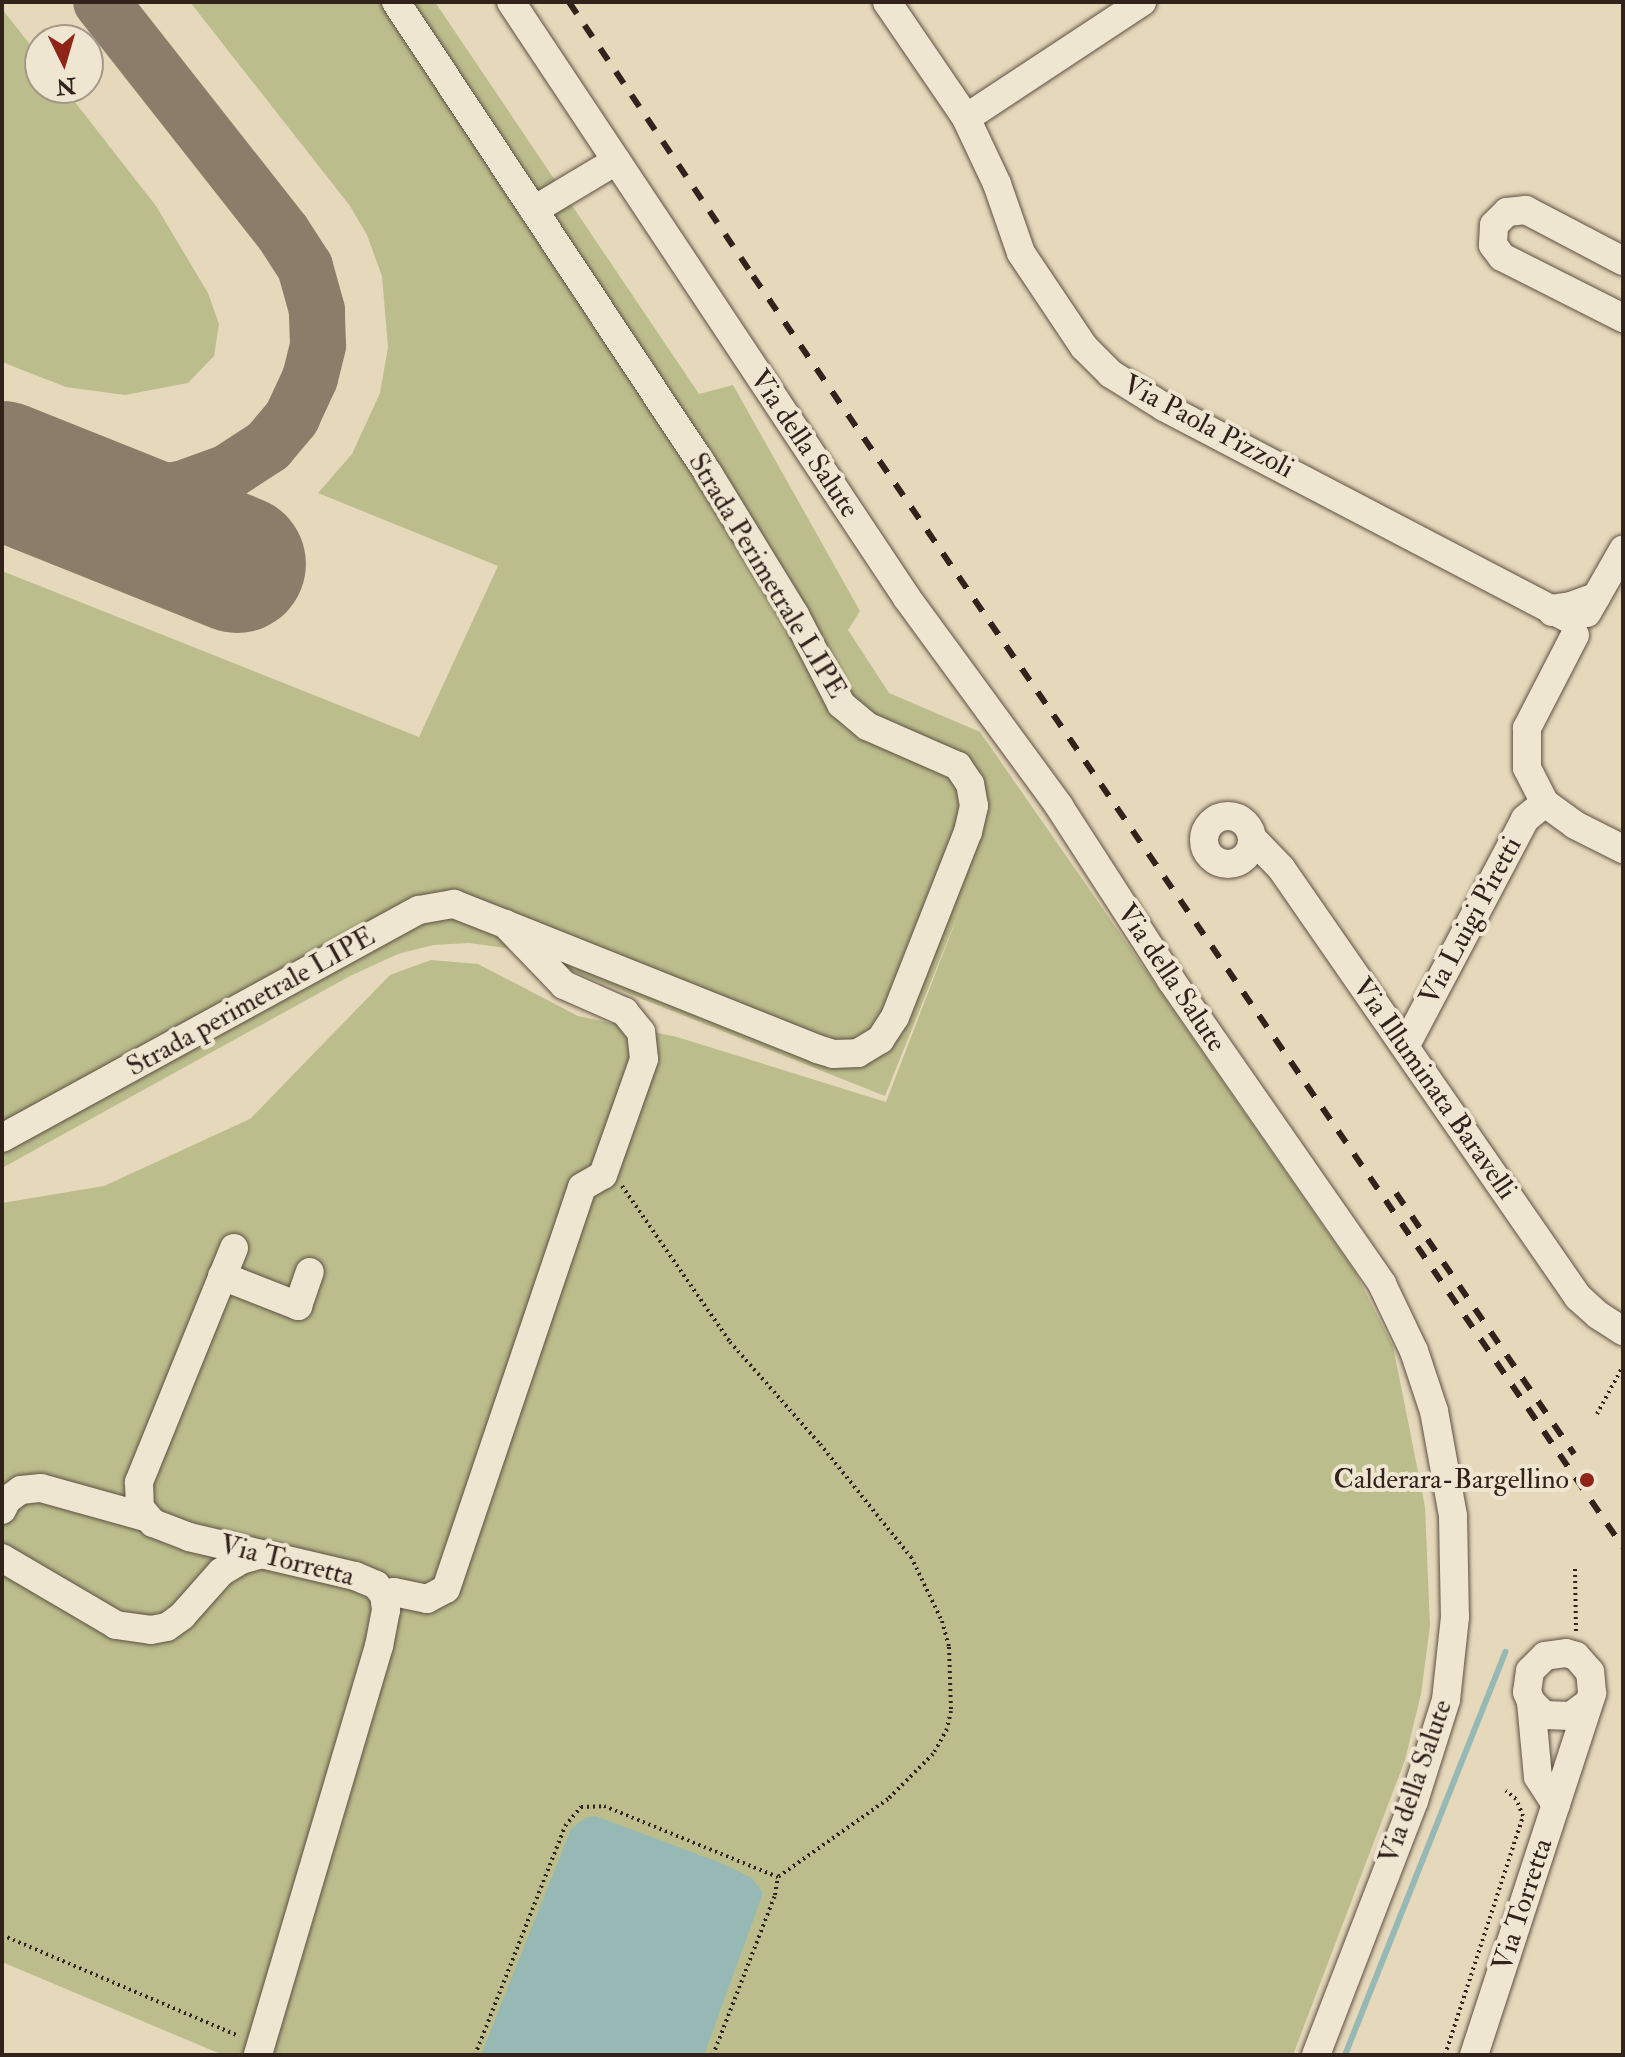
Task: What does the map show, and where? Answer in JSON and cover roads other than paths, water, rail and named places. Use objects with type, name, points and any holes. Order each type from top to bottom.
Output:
[{"type":"street","name":"Strada Perimetrale LIPE","points":[[396,2],[716,486],[795,615],[841,704],[867,726],[958,766],[970,784],[974,806],[968,832],[895,1017],[880,1040],[858,1053],[833,1054],[817,1049],[505,924]]},
{"type":"street","name":"Via della Salute","points":[[511,2],[907,598],[1059,806],[1171,980],[1382,1284],[1414,1351],[1434,1411],[1453,1516],[1455,1617],[1446,1700],[1414,1801],[1316,2055]]},
{"type":"street","name":"Via Paola Pizzoli","points":[[887,2],[966,118],[997,184],[1021,253],[1084,347],[1111,374],[1164,407],[1575,614]]},
{"type":"street","points":[[966,118],[1142,2]]},
{"type":"street","points":[[534,210],[616,161]]},
{"type":"street","points":[[1623,261],[1526,210],[1507,212],[1494,225],[1493,245],[1502,257],[1623,318]]},
{"type":"street","points":[[1623,550],[1575,614],[1562,663],[1527,728],[1527,768],[1545,803],[1575,825],[1623,849]]},
{"type":"street","name":"Via Luigi Piretti","points":[[1406,1045],[1525,819],[1545,803]]},
{"type":"street","name":"Via Illuminata Baravelli","points":[[1252,838],[1281,868],[1578,1297],[1623,1331]]},
{"type":"street","name":"Strada perimetrale LIPE","points":[[2,1138],[419,910],[454,904],[505,924]]},
{"type":"street","points":[[384,1595],[394,1592],[427,1599],[446,1589],[582,1187],[603,1175],[644,1059],[641,1032],[625,1012],[564,985],[505,924]]},
{"type":"street","points":[[145,1517],[138,1496],[139,1482],[234,1248]]},
{"type":"street","points":[[222,1276],[298,1306],[310,1272]]},
{"type":"street","name":"Via Torretta","points":[[2,1510],[7,1500],[21,1490],[41,1488],[145,1517],[189,1537],[355,1576],[376,1585],[384,1595],[386,1610],[379,1646],[259,2050]]},
{"type":"street","points":[[2,1558],[116,1625],[151,1630],[167,1627],[182,1616],[221,1572],[241,1560],[259,1555]]},
{"type":"street","name":"Via Torretta","points":[[1474,2055],[1592,1693],[1590,1672],[1576,1656],[1555,1653],[1536,1662],[1527,1681],[1542,1710]]},
{"type":"street","points":[[1542,1710],[1571,1716],[1588,1703]]},
{"type":"street","points":[[1542,1710],[1565,1734],[1572,1756]]},
{"type":"street","points":[[1542,1710],[1538,1777],[1556,1805]]},
{"type":"water","points":[[595,1816],[721,1863],[752,1878],[763,1893],[704,2055],[481,2055],[571,1829],[585,1818]]},
{"type":"waterway","points":[[1345,2055],[1505,1652]]},
{"type":"railway","points":[[569,2],[753,276],[1623,1547]]},
{"type":"railway","points":[[1396,1193],[1574,1454]]},
{"type":"place","name":"Calderara-Bargellino","points":[[1587,1480]]}]
